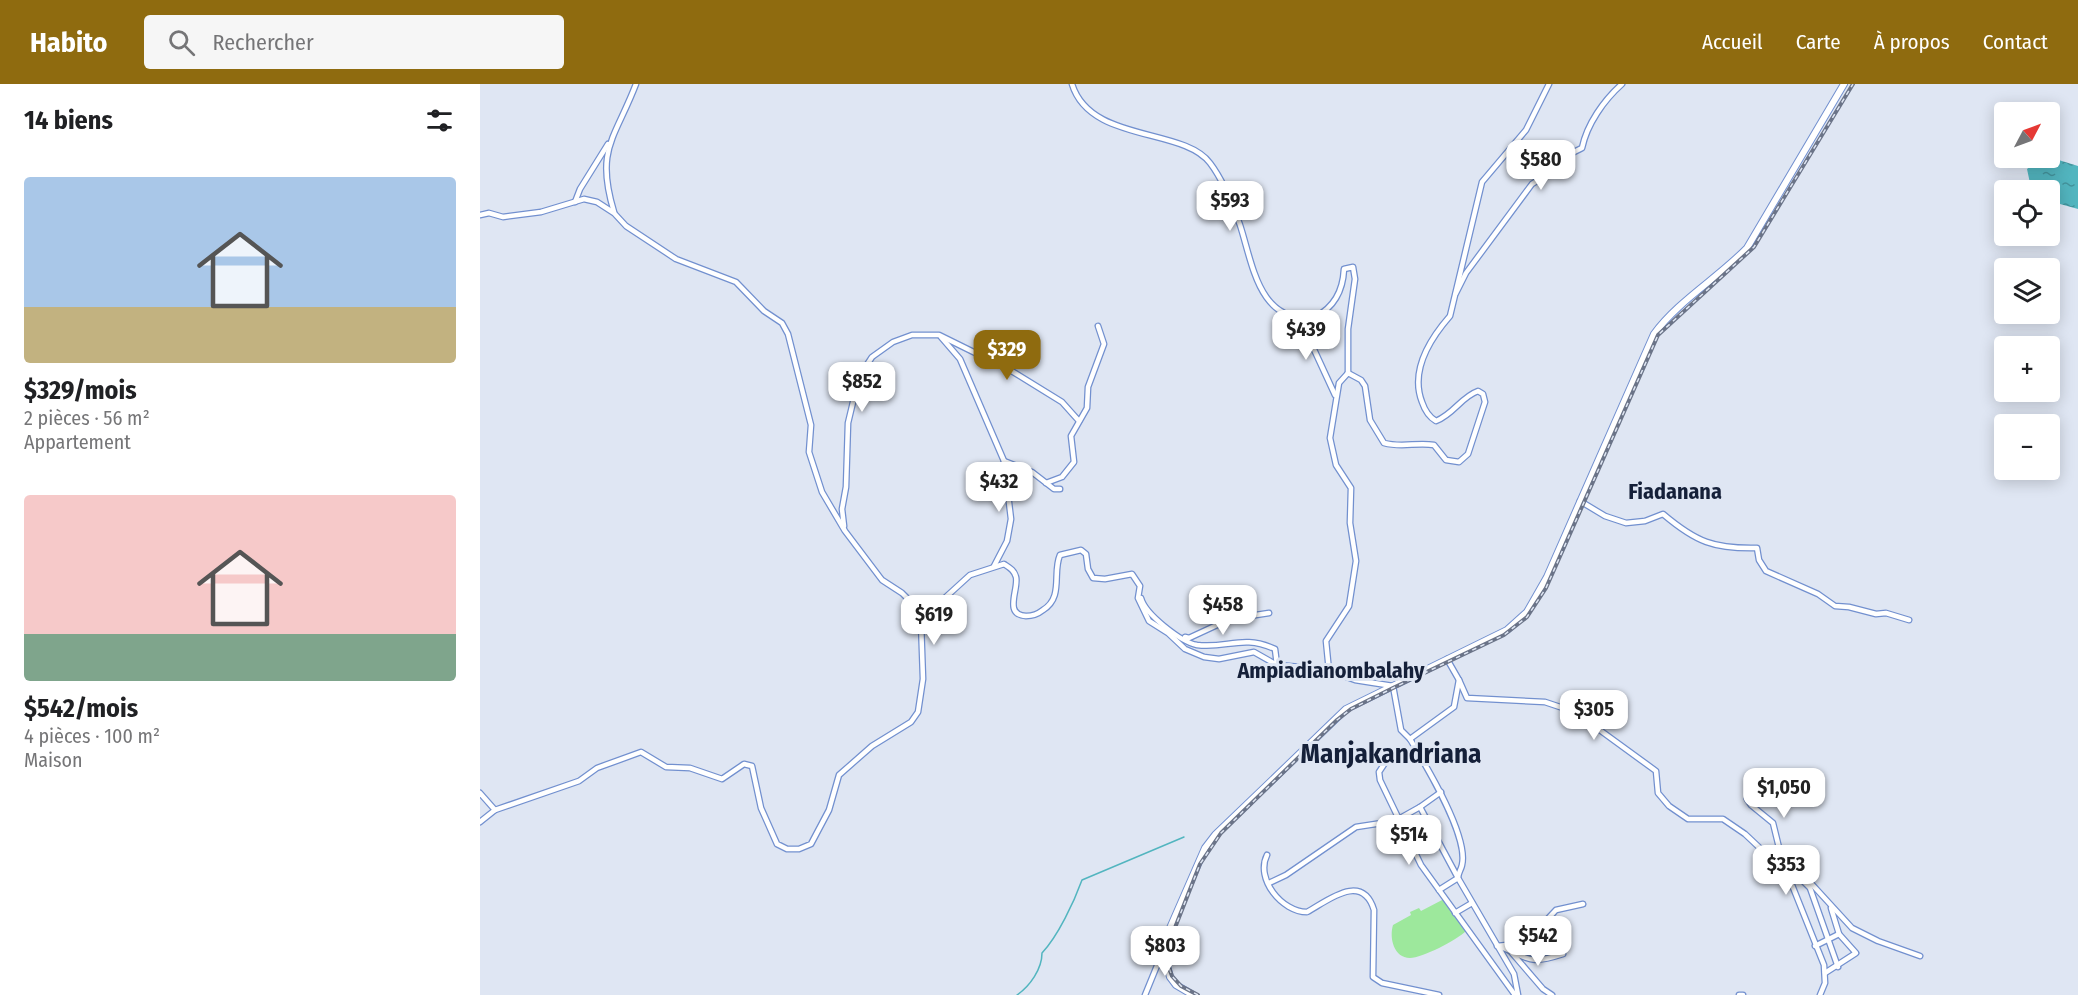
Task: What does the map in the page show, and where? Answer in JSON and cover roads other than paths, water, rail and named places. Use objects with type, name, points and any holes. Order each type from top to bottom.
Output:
[{"type":"main road","points":[[1193,995],[1176,985],[1170,977],[1163,951],[1170,928],[1205,848],[1215,835],[1346,709],[1507,630],[1527,612],[1547,577],[1654,334],[1664,321],[1747,248],[1844,84]]},
{"type":"street","points":[[575,202],[580,189],[613,134],[636,84]]},
{"type":"street","points":[[1072,84],[1080,102],[1098,117],[1178,145],[1206,158],[1219,179],[1239,223],[1254,273],[1265,298],[1281,311],[1299,317],[1315,317],[1323,312],[1342,289],[1344,269],[1353,267],[1355,279],[1348,329],[1348,373],[1339,383],[1335,395],[1330,438],[1336,465],[1351,488],[1350,523],[1356,561],[1349,606],[1326,641],[1329,671]]},
{"type":"street","points":[[1348,373],[1361,380],[1365,386],[1370,420],[1384,443],[1400,447],[1425,443],[1434,445],[1446,460],[1459,462],[1468,454],[1485,402],[1483,394],[1478,391],[1470,394],[1454,412],[1436,421],[1430,417],[1416,386],[1420,363],[1439,328],[1450,316],[1482,182],[1527,130],[1549,84]]},
{"type":"street","points":[[1453,297],[1466,273],[1518,201],[1532,184],[1552,171],[1568,154],[1582,148],[1586,129],[1596,119],[1608,97],[1622,84]]},
{"type":"street","points":[[613,134],[606,157],[605,183],[614,213]]},
{"type":"street","points":[[480,215],[489,213],[502,217],[541,212],[591,199],[614,213],[626,226],[676,259],[736,282],[764,311],[782,323],[788,334],[811,425],[809,452],[818,473],[819,484],[844,531],[882,580],[902,593],[925,616]]},
{"type":"street","points":[[1299,317],[1335,395]]},
{"type":"street","points":[[1046,483],[1057,481],[1070,471],[1074,462],[1071,436],[1087,408],[1088,387],[1104,344],[1098,326]]},
{"type":"street","points":[[844,531],[842,510],[846,487],[848,423],[859,377],[872,357],[893,342],[912,335],[939,335],[1000,364],[1045,391],[1062,402],[1079,421]]},
{"type":"street","points":[[939,335],[960,359],[1004,461],[1011,519],[1007,541],[994,566]]},
{"type":"street","points":[[1004,461],[1032,472],[1046,483],[1060,489]]},
{"type":"street","points":[[1580,501],[1620,521],[1635,523],[1663,514],[1684,532],[1720,547],[1757,548],[1759,560],[1766,571],[1818,594],[1835,606],[1876,614],[1886,613],[1909,620]]},
{"type":"street","points":[[480,822],[495,810],[579,781],[597,768],[616,764],[632,754],[641,752],[666,767],[690,768],[722,778],[748,764],[755,773],[761,808],[777,844],[787,849],[799,849],[811,844],[824,820],[839,775],[872,746],[911,722],[918,712],[923,679],[921,622],[925,616],[969,575],[1004,564],[1012,569],[1017,585],[1012,602],[1015,610],[1022,616],[1033,616],[1045,609],[1055,597],[1057,561],[1063,552],[1082,550],[1086,554],[1088,569],[1094,578],[1105,579],[1132,574],[1140,586],[1143,603],[1157,622],[1194,644],[1258,641],[1275,649],[1277,665]]},
{"type":"street","points":[[1141,594],[1138,598],[1149,621],[1168,633],[1185,649],[1204,657],[1219,659],[1254,652],[1277,665],[1301,665],[1355,680],[1393,686],[1401,730],[1410,739],[1441,792],[1459,842],[1463,864],[1458,878],[1439,890]]},
{"type":"street","points":[[1180,636],[1189,638],[1230,619],[1269,613]]},
{"type":"street","points":[[1447,659],[1459,680],[1463,695],[1474,700],[1482,698],[1545,702],[1575,712],[1656,771],[1658,793],[1680,814],[1688,819],[1723,819],[1745,834],[1763,851],[1782,860],[1808,880],[1852,928],[1878,941],[1920,956]]},
{"type":"street","points":[[1410,739],[1454,707],[1459,680]]},
{"type":"street","points":[[1420,756],[1387,760],[1379,772],[1421,865],[1516,995]]},
{"type":"street","points":[[1269,883],[1279,879],[1356,827],[1399,820],[1441,792]]},
{"type":"street","points":[[480,793],[495,810]]},
{"type":"street","points":[[1747,799],[1773,822],[1782,860],[1824,965],[1825,974],[1820,995]]},
{"type":"street","points":[[1419,807],[1514,974],[1516,995]]},
{"type":"street","points":[[1267,855],[1263,871],[1269,883],[1280,902],[1298,912],[1306,912],[1335,893],[1345,891],[1362,894],[1372,902],[1374,910],[1373,977],[1382,983],[1439,995]]},
{"type":"street","points":[[1794,870],[1810,888],[1838,967]]},
{"type":"street","points":[[1455,914],[1472,903]]},
{"type":"street","points":[[1497,946],[1525,943],[1556,910],[1582,904]]},
{"type":"street","points":[[1825,974],[1856,953],[1839,934],[1831,905]]},
{"type":"street","points":[[1805,916],[1817,907]]},
{"type":"street","points":[[1815,946],[1839,934]]},
{"type":"street","points":[[1497,946],[1523,959],[1532,960],[1563,954]]},
{"type":"street","points":[[1145,995],[1163,951]]},
{"type":"street","points":[[1510,951],[1543,989],[1552,995]]},
{"type":"water","points":[[2060,160],[2078,166],[2078,209],[2060,204],[2060,180],[2029,180],[2027,169],[2060,168]]},
{"type":"waterway","points":[[1017,995],[1034,977],[1040,965],[1042,953],[1065,918],[1082,880],[1184,837]]},
{"type":"railway","points":[[1198,995],[1181,986],[1172,976],[1166,959],[1167,948],[1200,864],[1221,833],[1351,709],[1504,635],[1527,617],[1546,588],[1658,335],[1754,247],[1853,84]]},
{"type":"district","name":"Fiadanana","points":[[1675,491]]},
{"type":"district","name":"Ampiadianombalahy","points":[[1331,670]]},
{"type":"district","name":"Manjakandriana","points":[[1391,754]]}]
